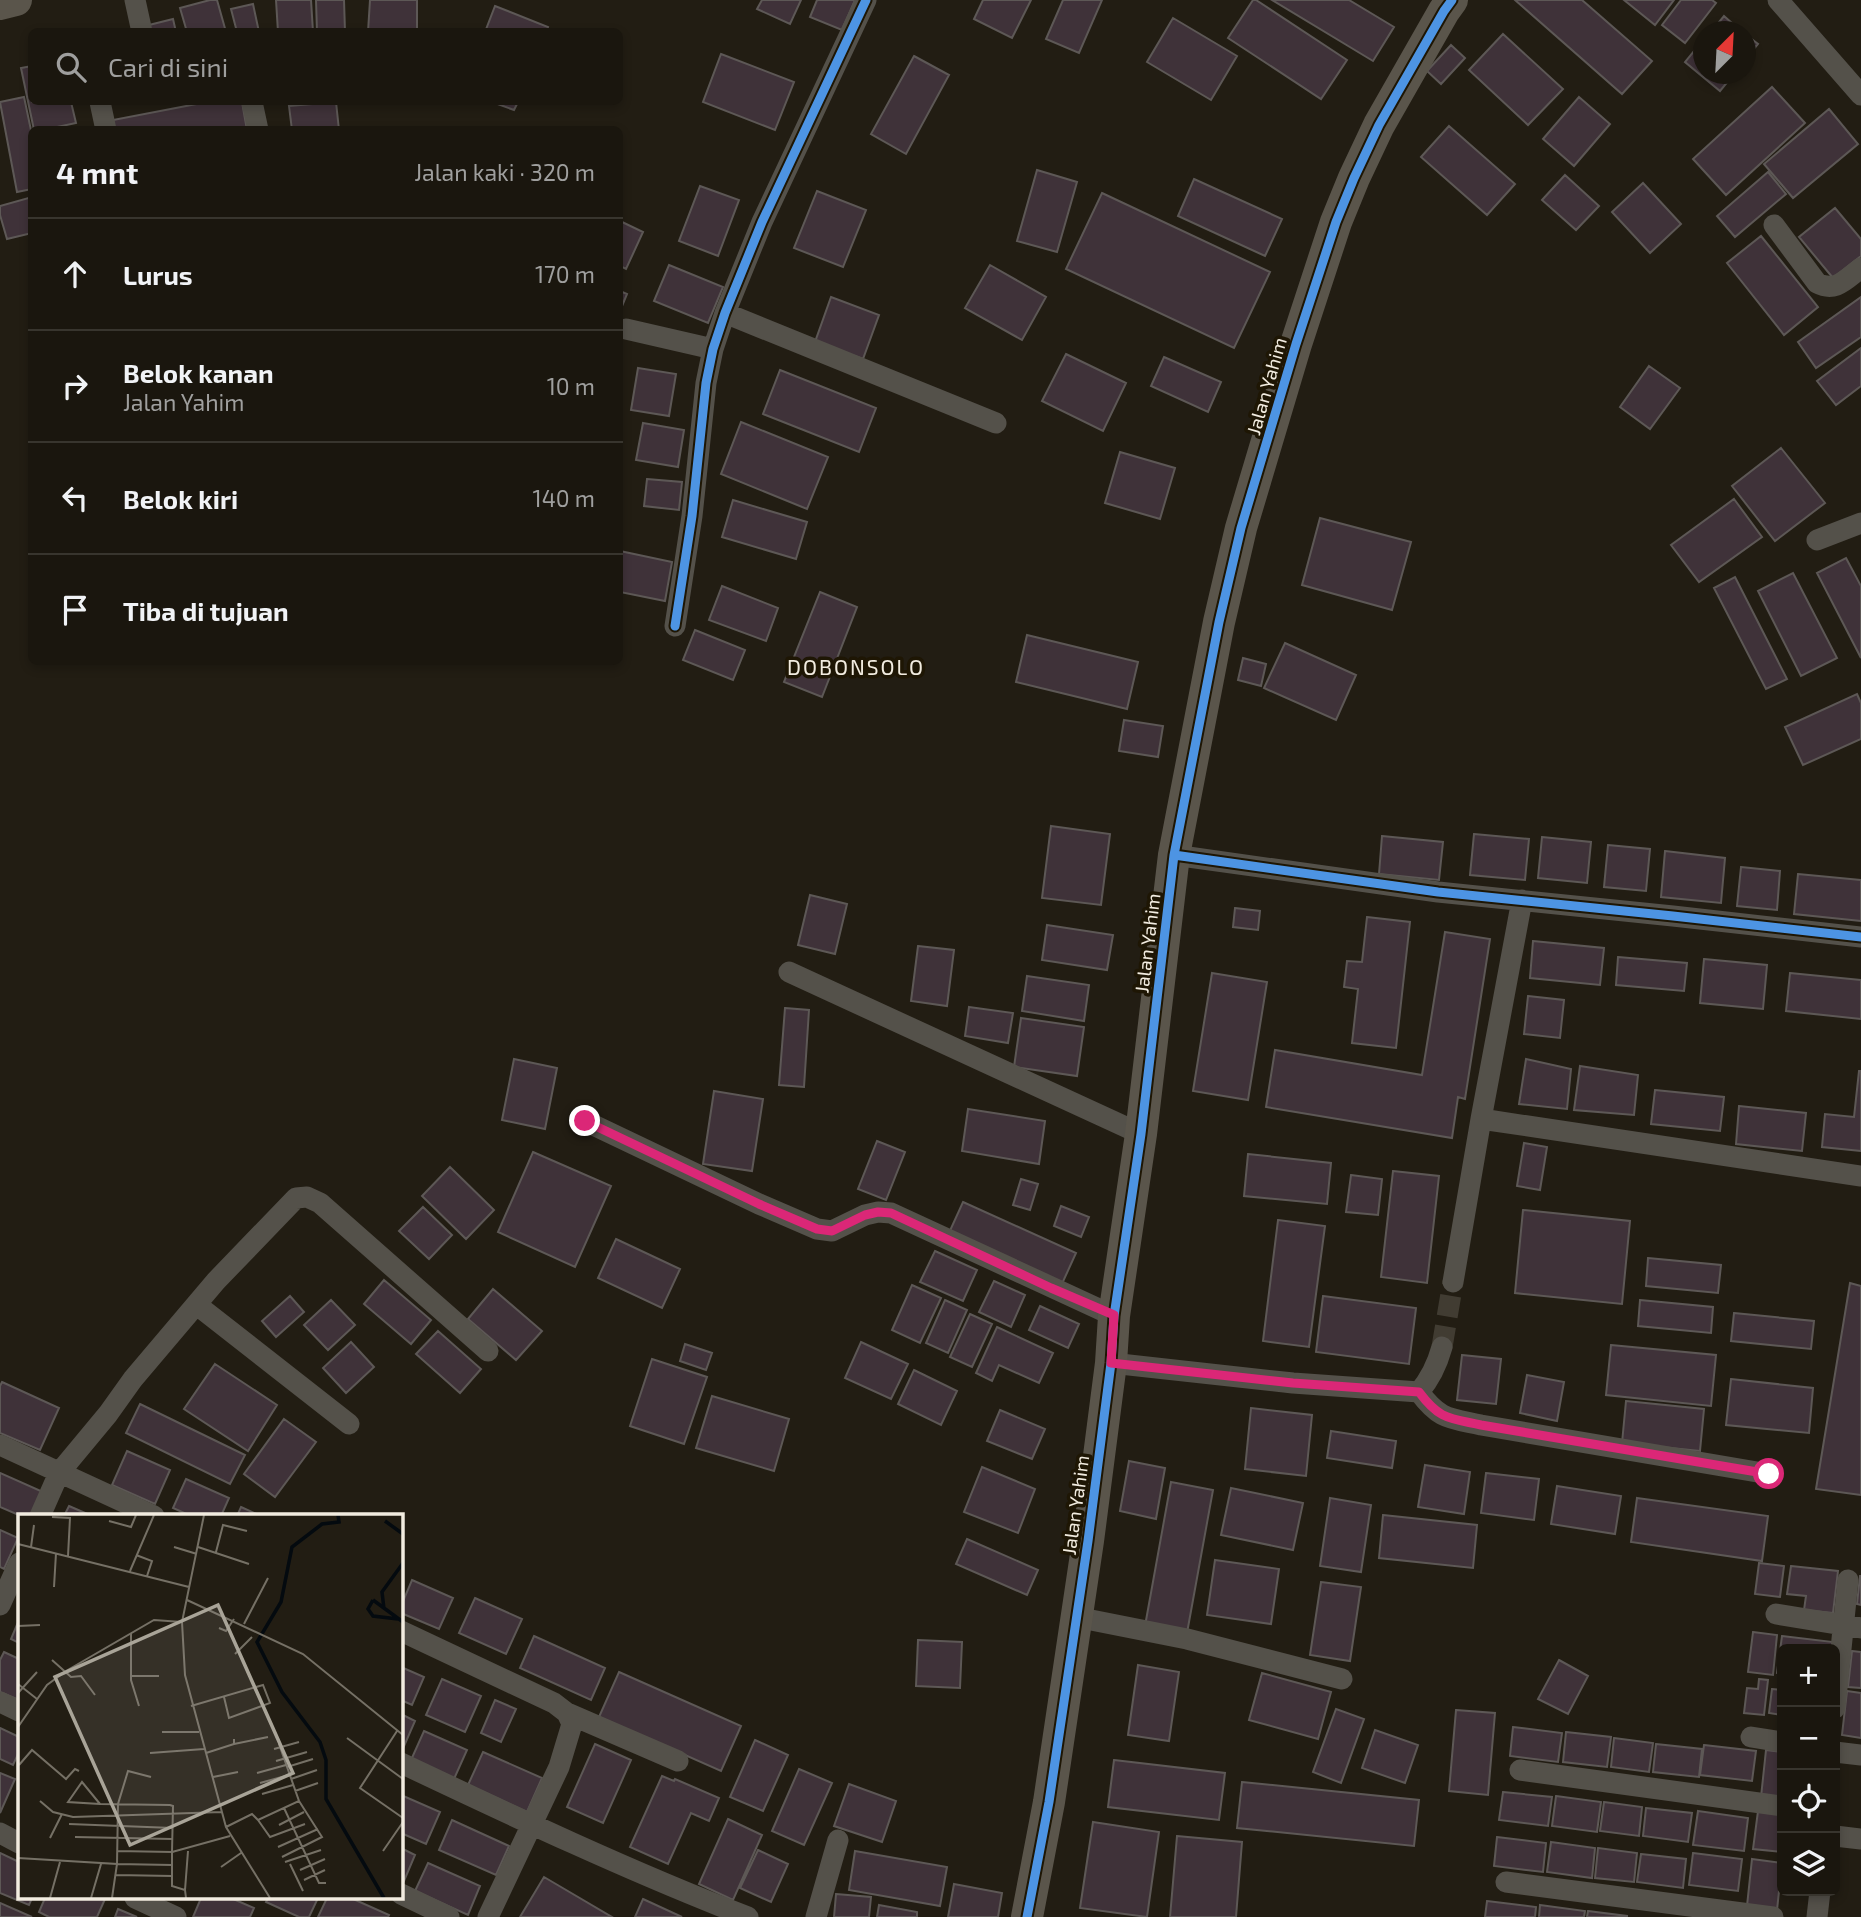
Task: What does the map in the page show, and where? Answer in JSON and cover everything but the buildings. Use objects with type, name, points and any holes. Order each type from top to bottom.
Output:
[{"type":"street","points":[[0,4],[16,0]]},
{"type":"street","points":[[135,0],[141,28]]},
{"type":"street","points":[[675,626],[692,516],[706,383],[713,349],[762,222],[866,0]]},
{"type":"street","points":[[1778,0],[1861,95]]},
{"type":"street","name":"Jalan Yahim","points":[[1027,1917],[1049,1802],[1076,1617],[1111,1363],[1114,1315],[1141,1134],[1174,855],[1225,595],[1241,528],[1336,222],[1379,125],[1442,4]]},
{"type":"street","points":[[101,105],[105,126]]},
{"type":"street","points":[[253,105],[257,126]]},
{"type":"street","points":[[1774,225],[1817,283],[1827,288],[1836,286],[1861,268]]},
{"type":"street","points":[[725,313],[996,423]]},
{"type":"street","points":[[625,328],[713,349]]},
{"type":"street","points":[[1817,540],[1861,523]]},
{"type":"street","points":[[1174,855],[1378,885],[1861,937]]},
{"type":"street","points":[[1453,1282],[1522,900]]},
{"type":"street","points":[[789,972],[1141,1134]]},
{"type":"street","points":[[1481,1119],[1861,1176]]},
{"type":"street","points":[[585,1121],[817,1229],[832,1231],[865,1215],[891,1213],[1114,1315]]},
{"type":"street","points":[[41,1514],[59,1473],[108,1414],[133,1378],[216,1281],[296,1198],[307,1197],[320,1203],[488,1351]]},
{"type":"street","points":[[197,1305],[349,1424]]},
{"type":"street","points":[[1419,1392],[1437,1366],[1442,1347]]},
{"type":"street","points":[[1111,1363],[1293,1383],[1419,1392],[1431,1408],[1446,1417],[1769,1474]]},
{"type":"street","points":[[0,1445],[150,1514]]},
{"type":"street","points":[[0,1605],[12,1575]]},
{"type":"street","points":[[1835,1707],[1852,1626],[1848,1580]]},
{"type":"street","points":[[1776,1614],[1852,1626]]},
{"type":"street","points":[[1076,1617],[1187,1639],[1342,1679]]},
{"type":"street","points":[[402,1632],[554,1703],[568,1713],[678,1761]]},
{"type":"street","points":[[0,1702],[18,1711]]},
{"type":"street","points":[[488,1917],[559,1767],[572,1724],[568,1713]]},
{"type":"street","points":[[1751,1737],[1777,1741]]},
{"type":"street","points":[[1840,1753],[1861,1755]]},
{"type":"street","points":[[402,1763],[590,1852],[748,1917]]},
{"type":"street","points":[[1520,1770],[1777,1804]]},
{"type":"street","points":[[0,1833],[18,1842]]},
{"type":"street","points":[[1840,1837],[1861,1839]]},
{"type":"street","points":[[816,1917],[838,1840]]},
{"type":"street","points":[[1506,1882],[1773,1917]]},
{"type":"street","points":[[402,1894],[449,1917]]},
{"type":"street","points":[[1817,1917],[1819,1896]]},
{"type":"street","points":[[137,1899],[176,1917]]},
{"type":"tunnel","points":[[1442,1347],[1453,1282]]},
{"type":"cycle path","points":[[675,626],[692,516],[706,383],[713,349],[762,222],[866,0]]},
{"type":"cycle path","points":[[1027,1917],[1049,1802],[1088,1541],[1111,1363],[1114,1316],[1141,1134],[1174,855],[1219,622],[1241,528],[1336,222],[1379,125],[1452,0]]},
{"type":"cycle path","points":[[1174,855],[1438,892],[1861,937]]},
{"type":"district","name":"DOBONSOLO","points":[[856,666]]},
{"type":"route","points":[[585,1121],[817,1229],[832,1231],[865,1215],[878,1212],[891,1213],[919,1225],[1114,1315],[1111,1363],[1293,1383],[1419,1392],[1431,1408],[1446,1417],[1769,1474]]}]
